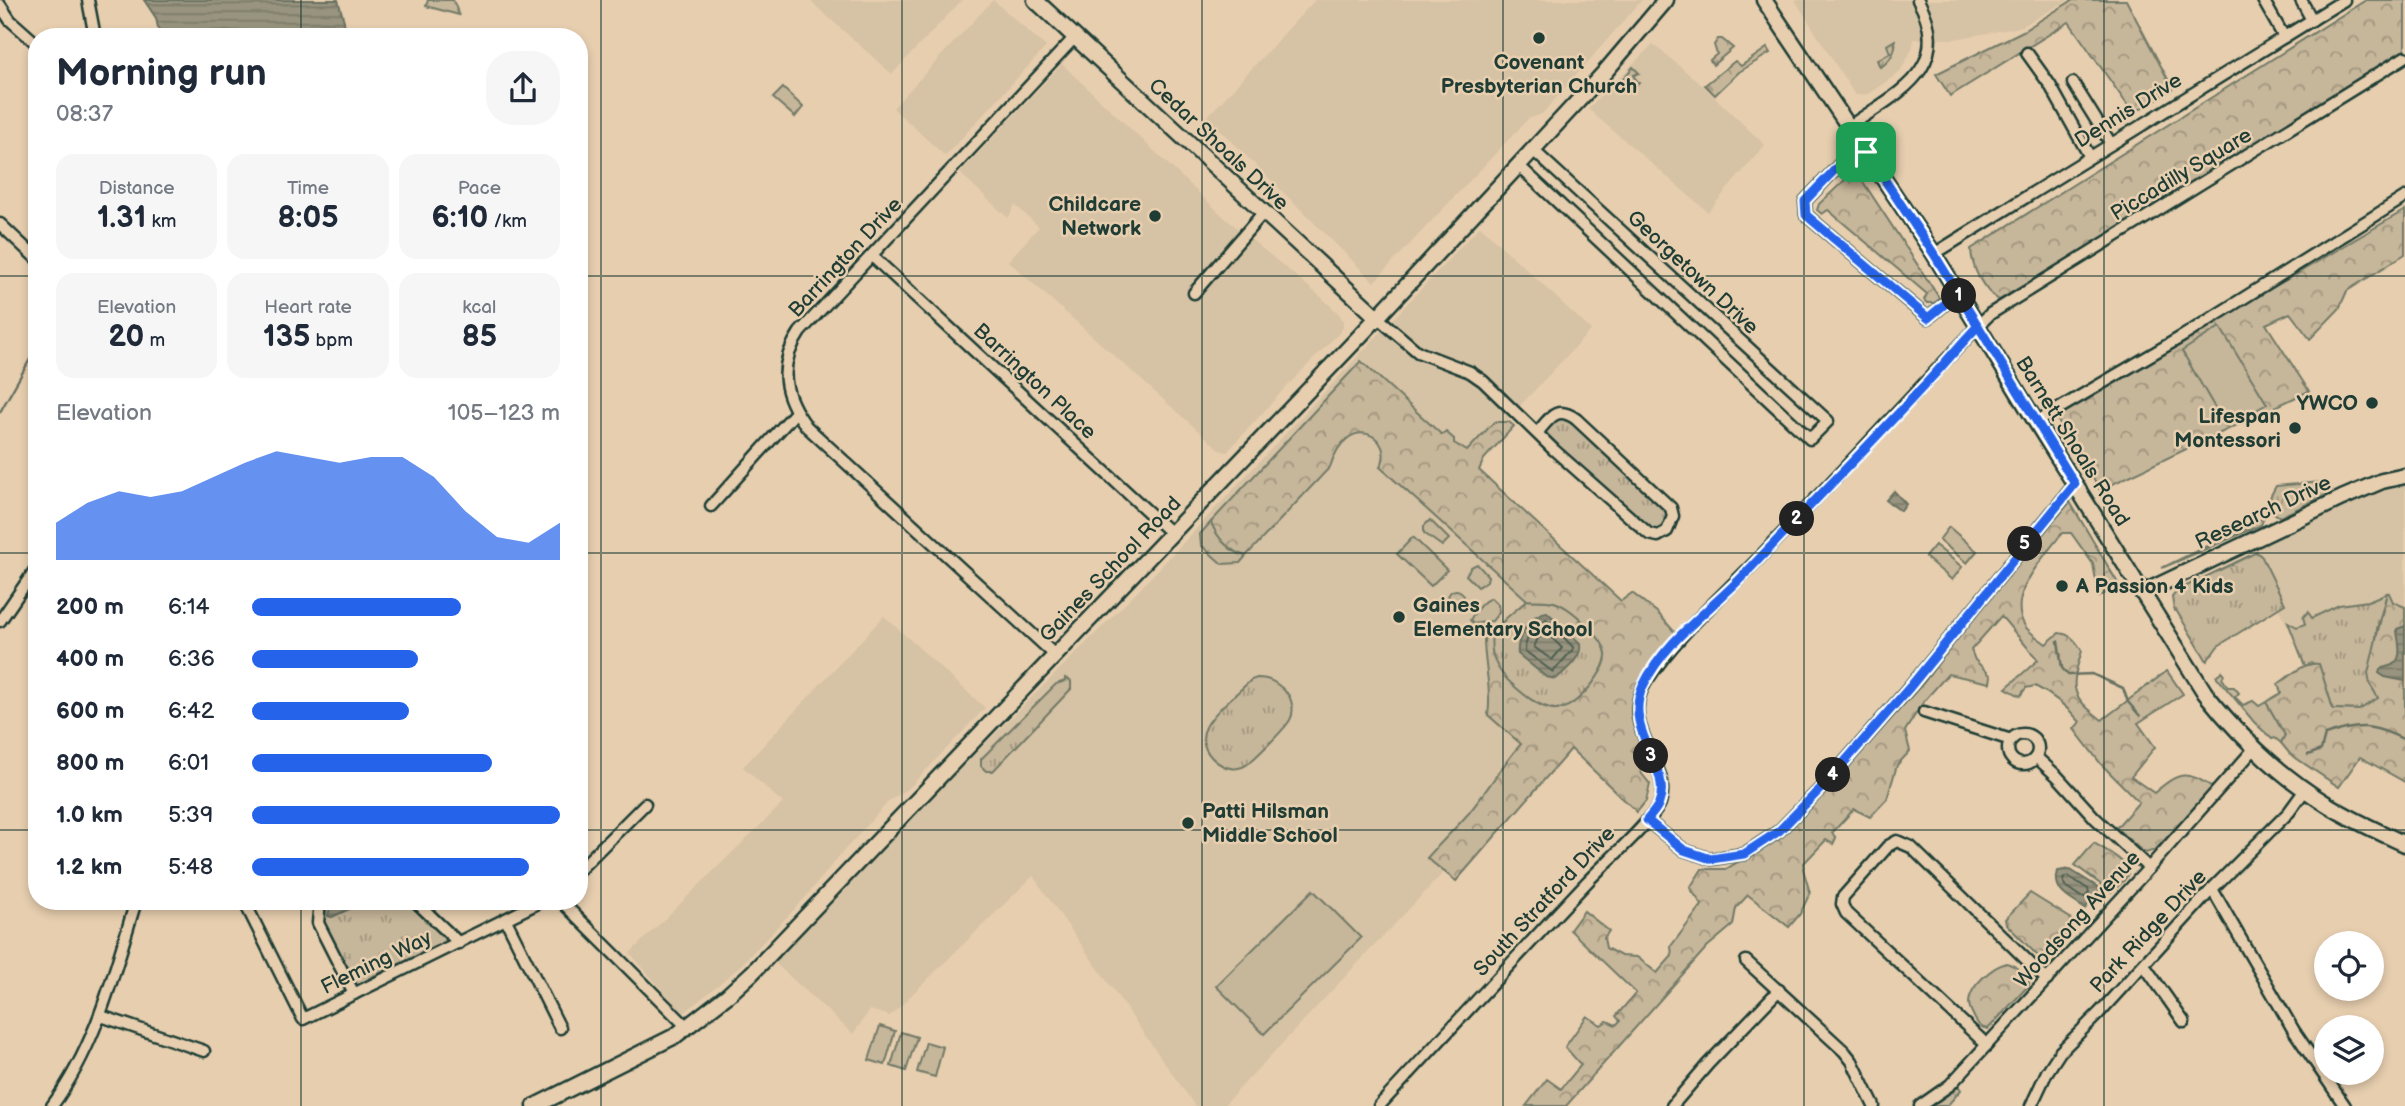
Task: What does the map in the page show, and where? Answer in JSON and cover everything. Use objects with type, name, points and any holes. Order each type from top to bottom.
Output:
[{"type":"main road","name":"Cedar Shoals Drive","points":[[1035,0],[1377,317]]},
{"type":"main road","name":"Gaines School Road","points":[[543,1104],[688,1028],[752,973],[1377,317],[1623,52],[1666,0]]},
{"type":"main road","name":"Barnett Shoals Road","points":[[1763,0],[1934,254],[2200,686],[2254,749],[2305,790],[2349,817],[2405,844]]},
{"type":"main road","name":"Research Drive","points":[[2142,593],[2353,493],[2382,481],[2405,476]]},
{"type":"street","points":[[88,0],[93,28]]},
{"type":"street","points":[[1850,126],[1899,94],[1917,75],[1924,62],[1928,43],[1927,20],[1918,0]]},
{"type":"street","points":[[2263,0],[2284,37]]},
{"type":"street","points":[[2301,0],[2312,20]]},
{"type":"street","name":"Dennis Drive","points":[[1934,254],[2344,0]]},
{"type":"street","points":[[0,5],[10,20],[28,36]]},
{"type":"street","name":"Barrington Drive","points":[[1056,656],[807,427],[796,412],[788,394],[786,380],[788,354],[800,332],[1075,37]]},
{"type":"street","points":[[2027,53],[2049,85],[2090,157]]},
{"type":"street","name":"Piccadilly Square","points":[[1978,326],[1990,314],[2131,225],[2285,134],[2405,57]]},
{"type":"street","points":[[2073,83],[2111,144]]},
{"type":"street","points":[[1863,148],[1843,161],[1805,201],[1806,215],[1928,318],[1958,293]]},
{"type":"street","name":"Georgetown Drive","points":[[1518,165],[1810,439],[1828,421],[1533,149]]},
{"type":"street","points":[[2036,422],[2183,336],[2405,197]]},
{"type":"street","points":[[1194,293],[1264,213]]},
{"type":"street","points":[[2,230],[28,252]]},
{"type":"street","name":"Barrington Place","points":[[872,256],[1172,534]]},
{"type":"street","points":[[1377,317],[1418,352],[1470,372],[1483,381],[1537,433],[1650,534],[1658,536],[1667,531],[1672,516],[1671,508],[1576,419],[1560,412],[1550,418],[1537,433]]},
{"type":"street","name":"South Stratford Drive","points":[[1380,1106],[1659,804],[1662,792],[1660,776],[1639,727],[1639,698],[1644,685],[1677,641],[1903,408],[1978,326]]},
{"type":"street","points":[[711,506],[796,412]]},
{"type":"street","points":[[1647,820],[1684,850],[1711,859],[1744,854],[1779,831],[1827,782],[1910,687],[2075,484]]},
{"type":"street","points":[[0,621],[28,580]]},
{"type":"street","points":[[1924,712],[2011,740]]},
{"type":"street","points":[[2025,734],[2034,738],[2038,747],[2036,757],[2028,763],[2015,761],[2008,749],[2011,740],[2015,736],[2025,734]]},
{"type":"street","name":"Woodsong Avenue","points":[[1920,1106],[1950,1085],[2254,749]]},
{"type":"street","points":[[2036,757],[2095,818],[2149,868]]},
{"type":"street","name":"Park Ridge Drive","points":[[2031,1106],[2060,1052],[2212,889],[2289,812],[2305,790]]},
{"type":"street","points":[[588,861],[645,804]]},
{"type":"street","points":[[1987,1045],[1846,914],[1842,904],[1843,897],[1888,846],[1897,841],[1911,847],[2047,980]]},
{"type":"street","points":[[2212,889],[2301,1043],[2345,1106]]},
{"type":"street","points":[[52,1106],[76,1070],[101,1016],[133,910]]},
{"type":"street","name":"Fleming Way","points":[[248,910],[303,1019],[525,910]]},
{"type":"street","points":[[319,910],[318,923],[354,994]]},
{"type":"street","points":[[424,910],[459,943]]},
{"type":"street","points":[[570,910],[688,1028]]},
{"type":"street","points":[[506,920],[560,1028]]},
{"type":"street","points":[[1746,961],[1844,1051],[1852,1061],[1874,1106]]},
{"type":"street","points":[[2144,965],[2184,1022]]},
{"type":"street","points":[[1672,1106],[1779,990]]},
{"type":"street","points":[[101,1016],[204,1051]]},
{"type":"shaded area","points":[[809,0],[962,0],[892,74]]},
{"type":"shaded area","points":[[993,0],[1046,47],[945,156],[893,108]]},
{"type":"shaded area","points":[[1315,0],[1642,0],[1542,114],[1528,119],[1374,282],[1207,117]]},
{"type":"shaded area","points":[[1795,0],[2069,0],[2020,27],[1955,39],[1914,39],[1900,72],[1868,94],[1855,95]]},
{"type":"shaded area","points":[[1653,44],[1703,86],[1765,145],[1708,212],[1588,109]]},
{"type":"shaded area","points":[[1062,64],[1225,218],[1321,297],[1343,321],[1343,328],[1338,334],[1227,452],[1220,450],[1008,261],[1039,227],[1015,205],[1008,218],[960,173]]},
{"type":"shaded area","points":[[1480,226],[1591,330],[1468,461],[1660,643],[1223,1106],[1195,1106],[1033,876],[890,1016],[870,1010],[853,1034],[775,963],[959,770],[1138,591]]},
{"type":"shaded area","points":[[2405,484],[2405,616],[2398,615],[2294,638],[2248,552],[2346,504],[2383,489]]},
{"type":"shaded area","points":[[884,616],[985,708],[910,787],[889,801],[804,899],[737,969],[683,1014],[630,953],[783,803],[743,767]]},
{"type":"green space","points":[[428,0],[453,0],[459,15],[426,6]]},
{"type":"green space","points":[[2073,0],[2126,0],[2173,89],[2133,113],[2069,22],[1950,96],[1936,74],[2023,31]]},
{"type":"green space","points":[[2366,0],[2405,0],[2405,59],[1999,300],[1983,285],[1971,249]]},
{"type":"green space","points":[[1718,39],[1733,48],[1713,65],[1710,60],[1717,54],[1714,45]]},
{"type":"green space","points":[[1895,40],[1892,56],[1880,67],[1877,60],[1890,53],[1887,45]]},
{"type":"green space","points":[[1767,48],[1770,53],[1739,72],[1715,95],[1705,85],[1735,61],[1741,66]]},
{"type":"green space","points":[[1633,67],[1639,73],[1634,77],[1639,83],[1631,88],[1623,79]]},
{"type":"green space","points":[[783,88],[803,107],[795,117],[773,98]]},
{"type":"green space","points":[[1852,165],[1940,299],[1934,303],[1927,303],[1924,300],[1927,294],[1828,210],[1822,214],[1817,210],[1819,204],[1845,180]]},
{"type":"green space","points":[[2405,210],[2405,254],[2347,291],[2339,309],[2310,339],[2290,313],[2266,324],[2309,391],[2100,490],[2055,416]]},
{"type":"green space","points":[[2220,327],[2267,404],[2226,427],[2182,351]]},
{"type":"green space","points":[[1361,361],[1442,435],[1446,432],[1454,439],[1454,443],[1467,451],[1494,422],[1509,422],[1514,426],[1484,459],[1479,470],[1621,601],[1632,593],[1658,613],[1678,636],[1644,673],[1634,699],[1633,713],[1642,748],[1633,752],[1642,774],[1650,784],[1646,801],[1637,812],[1571,749],[1456,881],[1427,858],[1468,814],[1521,744],[1488,715],[1484,639],[1492,634],[1493,656],[1508,680],[1526,696],[1546,708],[1564,708],[1583,695],[1602,669],[1606,654],[1593,631],[1577,616],[1554,602],[1527,600],[1380,467],[1384,457],[1377,439],[1368,434],[1348,438],[1338,449],[1330,467],[1246,556],[1229,548],[1217,534],[1211,522]]},
{"type":"green space","points":[[1556,418],[1569,418],[1668,513],[1670,519],[1661,531],[1646,530],[1547,437],[1546,429]]},
{"type":"green space","points":[[2328,483],[2332,490],[2330,493],[2280,517],[2274,513],[2269,499],[2276,486]]},
{"type":"green space","points":[[2070,502],[2119,585],[2099,597],[2093,564],[2071,533],[2062,533],[2023,589],[2020,614],[2025,626],[2046,644],[2059,633],[2070,636],[2075,641],[2082,651],[2075,690],[2091,712],[2102,720],[2167,671],[2183,694],[2138,723],[2155,747],[2131,777],[2154,793],[2170,780],[2183,776],[2196,778],[2214,788],[2155,850],[2146,853],[2142,851],[2116,828],[2139,802],[2101,764],[2074,729],[2080,722],[2070,710],[2035,686],[2026,688],[2020,696],[2006,688],[2038,660],[2001,616],[1971,650],[1975,660],[1991,676],[1990,683],[1948,674],[1924,701],[1905,731],[1910,751],[1897,765],[1887,799],[1870,817],[1854,809],[1832,833],[1836,838],[1833,844],[1826,840],[1804,863],[1803,869],[1810,893],[1800,914],[1789,927],[1748,895],[1736,908],[1733,925],[1707,947],[1566,1106],[1526,1106],[1547,1079],[1561,1089],[1581,1065],[1565,1047],[1587,1016],[1601,1025],[1607,1021],[1616,1025],[1620,1021],[1616,1016],[1636,993],[1570,930],[1584,911],[1609,931],[1604,938],[1606,948],[1621,956],[1637,957],[1657,973],[1672,956],[1671,946],[1702,905],[1690,888],[1702,869],[1726,869],[1763,847],[1858,755],[1924,682],[1987,598]]},
{"type":"green space","points":[[2264,517],[2261,525],[2162,568],[2236,535]]},
{"type":"green space","points":[[1430,520],[1449,539],[1442,546],[1424,533],[1424,526]]},
{"type":"green space","points":[[1211,522],[1225,544],[1246,556],[1240,563],[1222,564],[1201,545],[1200,534]]},
{"type":"green space","points":[[1949,527],[1977,551],[1967,563],[1939,540]]},
{"type":"green space","points":[[1413,537],[1447,570],[1431,586],[1397,554]]},
{"type":"green space","points":[[1935,545],[1962,567],[1952,580],[1925,557]]},
{"type":"green space","points":[[2257,552],[2285,604],[2218,646],[2207,661],[2176,610],[2174,611],[2172,597],[2178,590]]},
{"type":"green space","points":[[1477,564],[1488,576],[1487,581],[1478,587],[1466,575],[1471,567]]},
{"type":"green space","points":[[1453,590],[1459,590],[1464,598],[1462,604],[1453,606],[1448,601],[1448,595]]},
{"type":"green space","points":[[2387,593],[2377,629],[2370,684],[2379,698],[2359,710],[2333,709],[2319,665],[2312,663],[2305,666],[2288,622],[2297,627],[2305,624],[2303,617],[2308,612],[2312,618],[2339,605],[2368,601]]},
{"type":"green space","points":[[2387,593],[2393,602],[2405,607],[2405,782],[2360,757],[2339,787],[2290,754],[2281,743],[2285,735],[2266,702],[2281,693],[2278,684],[2297,670],[2313,664],[2319,664],[2333,709],[2359,710],[2378,698],[2370,684],[2368,673]]},
{"type":"green space","points":[[1491,598],[1498,605],[1499,612],[1492,621],[1473,624],[1470,620],[1474,613]]},
{"type":"green space","points":[[1527,600],[1551,601],[1565,607],[1587,625],[1606,652],[1603,668],[1592,686],[1577,701],[1563,709],[1538,703],[1524,695],[1500,672],[1493,658],[1490,645],[1493,633]]},
{"type":"green space","points":[[2222,671],[2222,678],[2228,687],[2234,687],[2239,693],[2235,697],[2243,705],[2253,701],[2259,706],[2266,702],[2285,735],[2281,743],[2275,738],[2272,739],[2254,722],[2216,676]]},
{"type":"green space","points":[[1065,678],[1071,681],[1071,689],[993,771],[986,771],[981,766],[981,759],[1056,684],[1065,681]]},
{"type":"green space","points":[[1257,678],[1279,685],[1289,697],[1292,717],[1249,763],[1241,768],[1223,766],[1208,753],[1204,745],[1206,727],[1227,702],[1251,680]]},
{"type":"green space","points":[[2094,843],[2116,857],[2128,871],[2124,880],[2111,892],[2075,865]]},
{"type":"green space","points":[[1313,890],[1361,938],[1264,1034],[1216,986]]},
{"type":"green space","points":[[2030,893],[2070,918],[2073,925],[2056,949],[2040,958],[2006,924],[2005,919]]},
{"type":"green space","points":[[323,910],[329,910],[328,916],[332,917],[347,910],[420,910],[446,935],[447,942],[402,966],[399,964],[369,978],[370,981],[356,987],[322,921]]},
{"type":"green space","points":[[2007,963],[2016,967],[2029,981],[2029,985],[1988,1029],[1984,1028],[1971,1011],[1970,997],[1983,978],[1995,968]]},
{"type":"green space","points":[[880,1026],[895,1031],[885,1065],[869,1060]]},
{"type":"green space","points":[[901,1032],[917,1037],[906,1071],[891,1066]]},
{"type":"green space","points":[[926,1042],[943,1047],[935,1077],[917,1072]]},
{"type":"green space","points":[[1957,1084],[1961,1090],[1947,1106],[1933,1106]]},
{"type":"water","points":[[144,0],[338,0],[345,28],[158,28],[156,18]]},
{"type":"water","points":[[1894,491],[1906,504],[1901,511],[1886,500]]},
{"type":"water","points":[[1547,612],[1580,643],[1576,658],[1556,679],[1546,677],[1518,654],[1519,641],[1525,628],[1535,617]]},
{"type":"water","points":[[2405,626],[2405,681],[2379,673],[2380,669],[2396,662],[2399,648],[2397,629]]},
{"type":"water","points":[[2069,869],[2101,889],[2085,909],[2064,894],[2058,884],[2058,871]]},
{"type":"water","points":[[329,910],[347,910],[332,917],[328,916]]},
{"type":"waterway","points":[[0,412],[28,363]]},
{"type":"waterway","points":[[2058,641],[2062,668],[2068,675],[2092,674],[2123,688],[2128,702],[2140,716]]},
{"type":"waterway","points":[[2308,755],[2321,750],[2325,735],[2347,728],[2374,728],[2405,740]]},
{"type":"place","name":"Covenant Presbyterian Church","points":[[1539,38]]},
{"type":"place","name":"Childcare Network","points":[[1155,216]]},
{"type":"place","name":"YWCO","points":[[2372,403]]},
{"type":"place","name":"Lifespan Montessori","points":[[2295,428]]},
{"type":"place","name":"A Passion 4 Kids","points":[[2062,586]]},
{"type":"place","name":"Gaines Elementary School","points":[[1399,617]]},
{"type":"place","name":"Patti Hilsman Middle School","points":[[1188,823]]},
{"type":"route","points":[[1866,152],[1863,148],[1843,161],[1805,201],[1806,215],[1928,318],[1944,302],[1958,293],[1978,326],[1729,590],[1668,650],[1644,685],[1639,698],[1639,727],[1660,776],[1662,792],[1659,804],[1647,820],[1684,850],[1711,859],[1744,854],[1779,831],[1827,782],[1910,687],[2075,484],[2036,422],[1978,326],[1934,254],[1866,152]]}]
